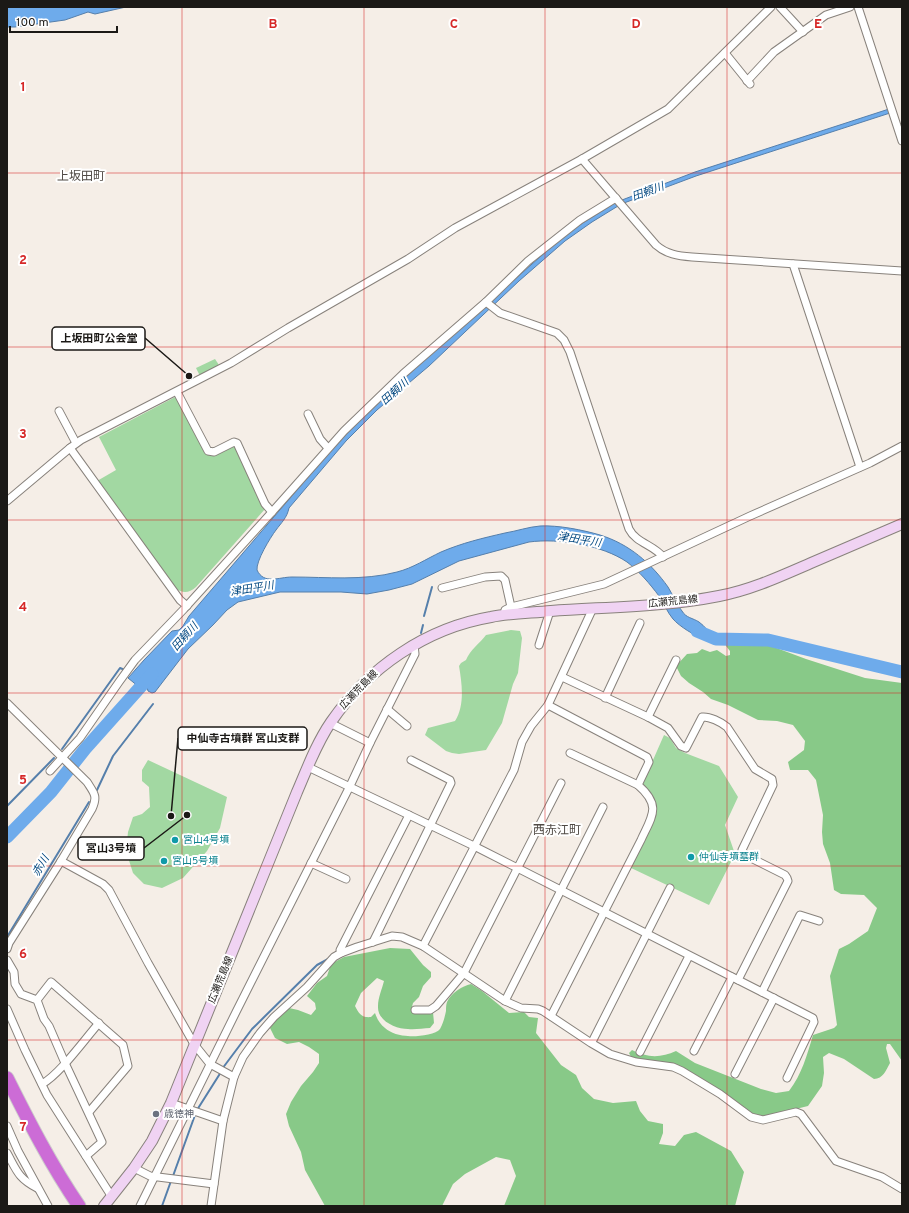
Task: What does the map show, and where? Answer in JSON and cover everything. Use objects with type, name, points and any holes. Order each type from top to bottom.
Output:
[{"type":"highway","points":[[7,1078],[26,1117],[76,1205]]},
{"type":"highway","points":[[7,1087],[23,1119],[76,1205]]},
{"type":"main road","name":"広瀬荒島線","points":[[107,1203],[134,1168],[152,1141],[170,1103],[297,792],[317,747],[330,723],[347,700],[377,670],[414,645],[441,632],[461,624],[507,611],[550,612],[657,604],[720,596],[757,586],[902,524]]},
{"type":"street","points":[[7,501],[76,443],[231,363],[288,328],[381,275],[462,225],[582,159],[668,108],[770,7]]},
{"type":"street","points":[[780,7],[803,32]]},
{"type":"street","points":[[725,53],[749,83],[771,54],[826,16],[850,7]]},
{"type":"street","points":[[858,7],[902,141]]},
{"type":"street","points":[[582,159],[656,244],[661,249],[674,255],[902,271]]},
{"type":"street","points":[[50,771],[63,759],[80,738],[135,660],[187,606],[344,431],[403,374],[488,304],[528,261],[580,220],[617,199]]},
{"type":"street","points":[[793,264],[860,467]]},
{"type":"street","points":[[488,304],[500,313],[557,333],[564,340],[570,352],[629,529],[636,537],[657,551],[663,557]]},
{"type":"street","points":[[176,392],[208,451],[214,452],[234,442],[237,443],[265,504],[272,512]]},
{"type":"street","points":[[59,411],[76,443]]},
{"type":"street","points":[[308,414],[320,439],[328,448]]},
{"type":"street","points":[[442,588],[485,577],[501,576],[505,580],[507,611],[598,586],[860,467],[902,446]]},
{"type":"street","points":[[70,448],[180,600],[187,606]]},
{"type":"street","points":[[423,946],[514,770],[522,742],[531,726],[548,705],[593,608]]},
{"type":"street","points":[[540,645],[550,612]]},
{"type":"street","points":[[605,698],[640,623]]},
{"type":"street","points":[[140,1206],[415,654],[414,645]]},
{"type":"street","points":[[648,717],[676,660]]},
{"type":"street","points":[[562,677],[648,717],[668,728],[681,746],[686,748],[702,718],[705,717],[724,724],[755,768],[773,780],[773,785],[742,850],[745,855],[785,875],[788,881],[694,1051]]},
{"type":"street","points":[[7,703],[84,779],[94,794],[96,802],[62,861],[21,924],[7,950]]},
{"type":"street","points":[[548,705],[647,757],[650,762],[638,785]]},
{"type":"street","points":[[387,709],[407,726]]},
{"type":"street","points":[[330,723],[370,743]]},
{"type":"street","points":[[551,1016],[653,813],[652,803],[638,785],[570,753]]},
{"type":"street","points":[[373,942],[451,784],[450,780],[411,760]]},
{"type":"street","points":[[308,767],[474,846],[813,1018],[814,1021],[787,1078]]},
{"type":"street","points":[[415,1010],[430,1010],[436,1006],[464,973],[561,783]]},
{"type":"street","points":[[506,1001],[603,807]]},
{"type":"street","points":[[341,953],[340,950],[409,815]]},
{"type":"street","points":[[62,861],[103,884],[109,890],[194,1044],[210,1064],[234,1077]]},
{"type":"street","points":[[311,863],[346,880]]},
{"type":"street","points":[[593,1040],[670,888]]},
{"type":"street","points":[[762,992],[800,915],[818,921]]},
{"type":"street","points":[[212,1206],[223,1121],[234,1077],[244,1057],[260,1033],[274,1017],[307,988],[328,964],[341,953],[392,936],[410,940],[423,946],[506,1001],[521,1008],[538,1009],[551,1016],[591,1044],[610,1054],[636,1062],[673,1068],[682,1071],[720,1094],[751,1117],[763,1120],[796,1112],[801,1114],[836,1161],[882,1177],[902,1189]]},
{"type":"street","points":[[640,1052],[689,956]]},
{"type":"street","points":[[7,960],[14,972],[15,984],[21,994],[37,1000],[44,1019],[50,1026],[65,1063],[102,1142],[86,1156]]},
{"type":"street","points":[[37,1000],[52,982],[123,1045],[128,1066],[89,1112]]},
{"type":"street","points":[[735,1074],[774,998]]},
{"type":"street","points":[[7,1009],[47,1095],[86,1156],[107,1203]]},
{"type":"street","points":[[42,1084],[48,1081],[99,1024]]},
{"type":"street","points":[[170,1103],[223,1121]]},
{"type":"street","points":[[7,1126],[18,1151],[48,1206]]},
{"type":"street","points":[[7,1153],[20,1176],[27,1183],[37,1188]]},
{"type":"street","points":[[134,1168],[150,1176],[214,1184]]},
{"type":"green space","points":[[215,359],[219,365],[200,376],[196,368]]},
{"type":"green space","points":[[177,396],[207,454],[213,454],[233,444],[237,446],[265,509],[196,587],[191,591],[186,592],[175,588],[97,481],[116,470],[99,437]]},
{"type":"green space","points":[[511,630],[520,631],[522,638],[518,673],[513,684],[502,723],[486,750],[459,754],[446,751],[425,735],[428,728],[455,721],[458,715],[462,694],[459,666],[466,660],[486,635]]},
{"type":"green space","points":[[739,642],[771,646],[865,678],[902,683],[902,1061],[890,1044],[887,1044],[886,1048],[890,1063],[882,1076],[874,1079],[844,1059],[829,1053],[823,1057],[824,1073],[822,1086],[808,1106],[763,1117],[753,1114],[685,1069],[637,1060],[631,1057],[629,1053],[632,1050],[643,1055],[659,1056],[676,1051],[695,1063],[761,1089],[776,1093],[789,1091],[794,1085],[801,1071],[813,1035],[834,1028],[837,1025],[830,976],[839,949],[868,931],[877,908],[864,895],[841,894],[834,890],[830,863],[823,844],[823,815],[816,780],[808,770],[790,770],[788,762],[804,750],[805,741],[793,725],[777,721],[758,720],[728,705],[711,699],[681,676],[676,666],[687,654],[697,653],[702,649],[710,652],[717,650],[726,656],[730,655],[730,651],[726,646],[726,643]]},
{"type":"green space","points":[[664,735],[670,738],[676,748],[719,766],[738,797],[725,825],[735,854],[709,905],[629,867],[655,813],[642,785]]},
{"type":"green space","points":[[148,760],[227,797],[220,828],[207,851],[183,878],[162,888],[144,884],[133,873],[126,851],[128,832],[133,817],[142,814],[150,807],[149,787],[142,781],[142,770]]},
{"type":"green space","points":[[390,948],[410,949],[431,972],[431,977],[423,986],[419,997],[413,1003],[412,1007],[413,1012],[433,1012],[434,1023],[430,1028],[403,1029],[393,1026],[384,1020],[378,1006],[384,981],[377,978],[361,993],[355,1006],[361,1015],[371,1017],[375,1013],[383,1026],[399,1035],[415,1036],[434,1033],[440,1029],[442,1025],[446,1005],[451,996],[464,986],[471,984],[509,1013],[524,1012],[529,1017],[538,1018],[536,1033],[561,1065],[576,1075],[582,1088],[594,1099],[613,1103],[636,1101],[640,1111],[648,1121],[663,1124],[663,1133],[659,1144],[675,1146],[684,1135],[696,1132],[731,1151],[744,1172],[735,1206],[504,1206],[516,1176],[510,1160],[496,1157],[465,1174],[453,1184],[442,1206],[325,1206],[305,1170],[301,1152],[289,1126],[286,1114],[291,1102],[301,1086],[319,1063],[319,1054],[299,1042],[287,1044],[275,1038],[270,1028],[277,1018],[289,1008],[311,1015],[316,1009],[315,1003],[307,996],[317,983],[327,976],[331,964],[344,957]]},
{"type":"water","points":[[7,7],[126,7],[95,14],[88,12],[65,20],[7,27]]},
{"type":"water","points":[[889,109],[890,113],[696,176],[624,203],[622,200],[695,172]]},
{"type":"water","points":[[615,203],[618,206],[565,241],[519,281],[429,366],[377,410],[346,441],[289,508],[285,518],[273,534],[264,550],[257,566],[257,570],[260,575],[268,579],[292,577],[371,577],[403,570],[441,552],[465,543],[489,537],[540,526],[570,528],[611,539],[638,555],[647,562],[661,578],[684,613],[701,624],[714,637],[701,637],[679,625],[671,616],[659,596],[644,578],[627,562],[617,556],[580,544],[541,541],[529,542],[459,561],[412,584],[389,590],[367,594],[341,592],[280,592],[238,602],[227,610],[188,649],[155,692],[152,693],[148,691],[147,687],[144,691],[128,678],[172,631],[179,630],[183,626],[189,616],[345,434],[421,363],[550,248],[578,226]]},
{"type":"waterway","points":[[424,616],[432,587]]},
{"type":"waterway","points":[[421,633],[423,625]]},
{"type":"waterway","name":"津田平川","points":[[697,631],[716,639],[768,640],[902,672]]},
{"type":"waterway","points":[[62,749],[120,668],[125,670]]},
{"type":"waterway","name":"田頼川","points":[[7,837],[51,792],[85,749],[152,674]]},
{"type":"waterway","name":"赤川","points":[[97,790],[113,756],[153,704]]},
{"type":"waterway","points":[[7,806],[54,758]]},
{"type":"waterway","name":"赤川","points":[[7,937],[89,802]]},
{"type":"waterway","points":[[222,1069],[252,1029],[317,965],[330,958]]},
{"type":"waterway","points":[[197,1110],[221,1072]]},
{"type":"waterway","points":[[173,1176],[195,1115]]},
{"type":"waterway","points":[[162,1206],[171,1181]]},
{"type":"place","name":"上坂田町公会堂","points":[[189,376]]},
{"type":"place","name":"宮山3号墳","points":[[187,815]]},
{"type":"place","name":"中仙寺古墳群 宮山支群","points":[[171,816]]},
{"type":"place","name":"宮山4号墳","points":[[175,840]]},
{"type":"place","name":"仲仙寺墳墓群","points":[[691,857]]},
{"type":"place","name":"宮山5号墳","points":[[164,861]]},
{"type":"place","name":"歳徳神","points":[[156,1114]]},
{"type":"district","name":"上坂田町","points":[[81,177]]},
{"type":"district","name":"西赤江町","points":[[557,831]]}]
